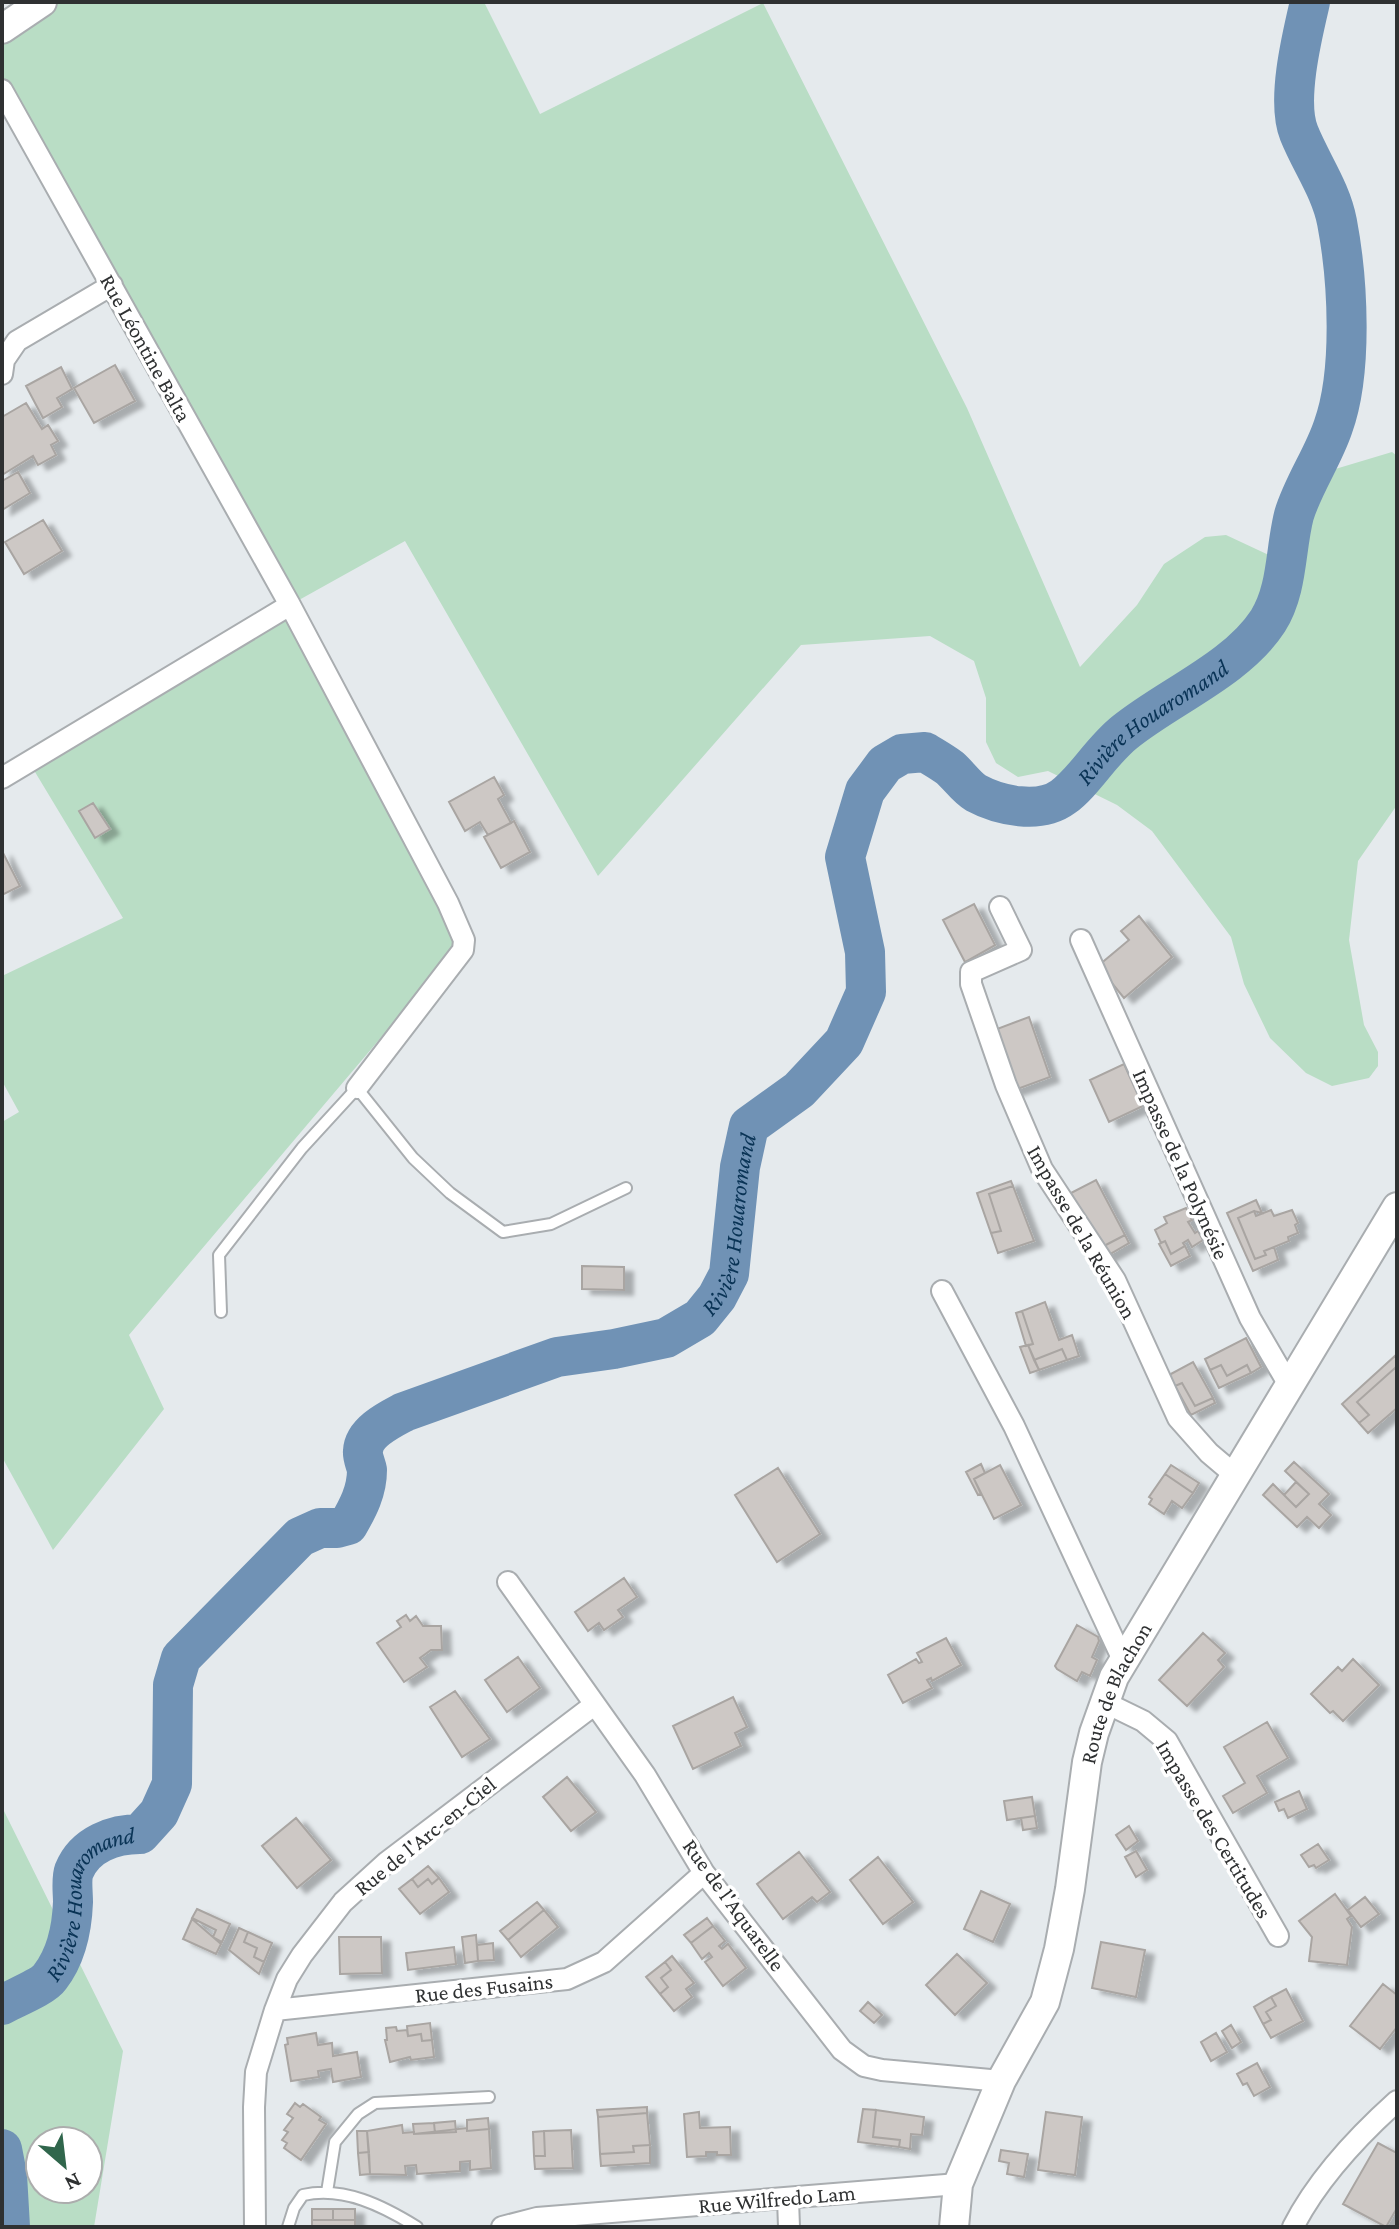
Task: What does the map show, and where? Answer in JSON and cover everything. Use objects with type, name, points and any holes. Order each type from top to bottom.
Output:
[{"type":"street","points":[[2,29],[42,2]]},
{"type":"street","name":"Rue Léontine Balta","points":[[2,90],[290,605],[448,903],[464,940],[463,950],[357,1088]]},
{"type":"street","points":[[2,374],[4,360],[17,341],[112,285]]},
{"type":"street","points":[[2,778],[290,605]]},
{"type":"street","name":"Impasse de la Réunion","points":[[1000,907],[1021,950],[971,972],[971,984],[1006,1085],[1042,1169],[1115,1280],[1178,1418],[1209,1453],[1235,1475]]},
{"type":"street","name":"Impasse de la Polynésie","points":[[1081,940],[1250,1318],[1289,1385]]},
{"type":"street","name":"Route de Blachon","points":[[954,2227],[958,2184],[1001,2081],[1045,2002],[1070,1889],[1087,1762],[1104,1702],[1123,1660],[1397,1207]]},
{"type":"street","points":[[942,1291],[1014,1426],[1123,1660]]},
{"type":"street","name":"Rue de l'Aquarelle","points":[[508,1582],[645,1775],[704,1873],[828,2034],[853,2060],[882,2070],[1001,2081]]},
{"type":"street","name":"Impasse des Certitudes","points":[[1104,1702],[1143,1721],[1167,1741],[1278,1936]]},
{"type":"street","name":"Rue de l'Arc-en-Ciel","points":[[255,2227],[256,2072],[287,1979],[302,1955],[343,1902],[387,1862],[594,1705]]},
{"type":"street","name":"Rue des Fusains","points":[[275,2010],[567,1979],[604,1962],[704,1873]]},
{"type":"street","points":[[1293,2227],[1333,2168],[1397,2101]]},
{"type":"street","name":"Rue Wilfredo Lam","points":[[502,2227],[958,2184]]},
{"type":"street","points":[[788,2199],[789,2227]]},
{"type":"lane","points":[[221,1312],[219,1255],[302,1148],[357,1088],[413,1158],[450,1193],[503,1232],[551,1224],[626,1188]]},
{"type":"lane","points":[[327,2192],[335,2142],[358,2114],[375,2103],[489,2097]]},
{"type":"lane","points":[[288,2227],[294,2208],[303,2195],[327,2192],[350,2195],[398,2222],[417,2227]]},
{"type":"green space","points":[[42,2],[484,2],[540,114],[763,3],[967,408],[1080,667],[1137,605],[1164,564],[1205,537],[1226,535],[1273,557],[1298,547],[1307,516],[1332,470],[1392,452],[1397,456],[1397,805],[1358,861],[1349,940],[1364,1025],[1378,1052],[1378,1066],[1369,1078],[1332,1086],[1306,1073],[1270,1038],[1244,984],[1231,937],[1152,831],[1117,805],[1048,771],[1018,777],[996,763],[986,742],[986,698],[974,661],[930,636],[801,645],[598,876],[405,541],[290,605],[2,90],[2,29]]},
{"type":"green space","points":[[290,605],[455,938],[450,956],[129,1335],[164,1409],[53,1550],[2,1457],[2,1122],[19,1112],[2,1081],[2,976],[123,918],[29,762]]},
{"type":"green space","points":[[2,1807],[123,2051],[104,2166],[104,2125],[24,2125],[24,2205],[98,2205],[94,2227],[2,2227]]},
{"type":"building","points":[[115,365],[135,401],[94,423],[74,388]]},
{"type":"building","points":[[61,367],[72,389],[57,398],[62,407],[43,418],[26,386]]},
{"type":"building","points":[[26,403],[42,429],[48,425],[58,441],[51,445],[56,455],[38,465],[33,456],[2,475],[2,417]]},
{"type":"building","points":[[18,472],[30,493],[2,510],[2,481]]},
{"type":"building","points":[[43,520],[62,551],[24,574],[5,542]]},
{"type":"building","points":[[494,777],[504,795],[498,799],[511,823],[488,835],[480,822],[465,831],[449,802]]},
{"type":"building","points":[[93,803],[110,829],[95,838],[79,811]]},
{"type":"building","points":[[514,821],[530,852],[501,868],[484,837]]},
{"type":"building","points":[[2,851],[20,886],[2,895]]},
{"type":"building","points":[[974,904],[995,945],[965,962],[943,920]]},
{"type":"building","points":[[1139,916],[1172,957],[1124,998],[1098,966],[1129,940],[1121,931]]},
{"type":"building","points":[[1029,1017],[1050,1077],[1012,1091],[1002,1064],[1009,1062],[997,1029]]},
{"type":"building","points":[[1124,1064],[1143,1106],[1109,1122],[1090,1080]]},
{"type":"building","points":[[1096,1180],[1125,1235],[1100,1248],[1071,1193]]},
{"type":"building","points":[[1011,1181],[1013,1186],[989,1194],[1001,1231],[991,1233],[977,1193]]},
{"type":"building","points":[[1013,1186],[1034,1241],[998,1253],[991,1233],[1001,1231],[989,1194]]},
{"type":"building","points":[[1256,1200],[1262,1213],[1254,1211],[1238,1218],[1255,1259],[1266,1255],[1264,1251],[1274,1247],[1278,1260],[1253,1271],[1227,1213]]},
{"type":"building","points":[[1186,1208],[1192,1220],[1188,1222],[1203,1240],[1192,1247],[1188,1240],[1183,1243],[1185,1246],[1171,1254],[1155,1230],[1167,1223],[1164,1217]]},
{"type":"building","points":[[1271,1210],[1274,1216],[1292,1210],[1298,1223],[1295,1225],[1298,1233],[1255,1259],[1238,1218],[1254,1211],[1256,1216]]},
{"type":"building","points":[[1125,1235],[1129,1243],[1105,1257],[1100,1248]]},
{"type":"building","points":[[1165,1241],[1171,1254],[1185,1246],[1190,1256],[1171,1266],[1159,1244]]},
{"type":"building","points":[[582,1266],[624,1267],[624,1290],[582,1289]]},
{"type":"building","points":[[1045,1302],[1059,1340],[1072,1335],[1079,1356],[1067,1360],[1062,1349],[1034,1360],[1028,1345],[1033,1344],[1022,1311]]},
{"type":"building","points":[[1022,1311],[1033,1344],[1026,1346],[1016,1313]]},
{"type":"building","points":[[1246,1338],[1261,1367],[1251,1373],[1247,1365],[1227,1376],[1221,1365],[1210,1370],[1205,1359]]},
{"type":"building","points":[[1028,1345],[1039,1370],[1030,1373],[1020,1347]]},
{"type":"building","points":[[1062,1349],[1067,1360],[1039,1370],[1034,1360]]},
{"type":"building","points":[[1396,1355],[1397,1371],[1395,1368],[1357,1402],[1369,1415],[1359,1423],[1342,1404]]},
{"type":"building","points":[[1193,1362],[1213,1398],[1195,1406],[1182,1383],[1175,1386],[1169,1375]]},
{"type":"building","points":[[1221,1365],[1227,1376],[1247,1365],[1251,1373],[1219,1388],[1210,1370]]},
{"type":"building","points":[[1395,1368],[1397,1408],[1368,1433],[1359,1423],[1369,1415],[1357,1402]]},
{"type":"building","points":[[1182,1383],[1195,1406],[1213,1398],[1215,1403],[1191,1415],[1175,1386]]},
{"type":"building","points":[[1294,1462],[1329,1494],[1319,1504],[1331,1515],[1319,1528],[1307,1517],[1297,1527],[1263,1495],[1273,1484],[1296,1507],[1309,1494],[1285,1471]]},
{"type":"building","points":[[981,1464],[985,1473],[974,1479],[981,1494],[978,1495],[966,1472]]},
{"type":"building","points":[[1000,1465],[1021,1505],[994,1519],[974,1479]]},
{"type":"building","points":[[1171,1465],[1199,1483],[1193,1493],[1165,1474]]},
{"type":"building","points":[[778,1468],[820,1534],[777,1562],[735,1495]]},
{"type":"building","points":[[1165,1474],[1193,1493],[1182,1508],[1172,1501],[1164,1514],[1149,1504],[1152,1499],[1149,1497]]},
{"type":"building","points":[[1296,1482],[1309,1494],[1296,1507],[1284,1495]]},
{"type":"building","points":[[624,1578],[637,1597],[618,1610],[623,1617],[604,1630],[599,1623],[588,1631],[575,1612]]},
{"type":"building","points":[[406,1615],[410,1621],[416,1616],[423,1626],[441,1626],[442,1650],[431,1650],[420,1658],[427,1667],[404,1682],[377,1643],[401,1627],[397,1621]]},
{"type":"building","points":[[1077,1625],[1098,1637],[1099,1641],[1092,1657],[1097,1660],[1090,1676],[1082,1672],[1077,1681],[1055,1666]]},
{"type":"building","points":[[1203,1633],[1225,1653],[1218,1660],[1224,1667],[1187,1706],[1159,1680]]},
{"type":"building","points":[[946,1638],[961,1665],[932,1681],[931,1678],[927,1680],[932,1688],[903,1703],[888,1675],[916,1659],[922,1662],[917,1653]]},
{"type":"building","points":[[518,1657],[540,1688],[507,1712],[485,1680]]},
{"type":"building","points":[[1353,1659],[1379,1685],[1343,1721],[1311,1694],[1338,1667],[1342,1671]]},
{"type":"building","points":[[455,1691],[490,1739],[462,1757],[430,1707]]},
{"type":"building","points":[[733,1697],[747,1727],[735,1733],[741,1746],[693,1769],[673,1726]]},
{"type":"building","points":[[1267,1722],[1288,1758],[1257,1776],[1267,1793],[1233,1813],[1223,1796],[1245,1783],[1224,1747]]},
{"type":"building","points":[[567,1777],[596,1812],[571,1831],[543,1797]]},
{"type":"building","points":[[1299,1791],[1307,1809],[1288,1818],[1284,1809],[1279,1811],[1275,1802]]},
{"type":"building","points":[[1032,1797],[1035,1816],[1007,1820],[1004,1801]]},
{"type":"building","points":[[1035,1816],[1037,1828],[1023,1830],[1021,1818]]},
{"type":"building","points":[[296,1818],[331,1860],[297,1888],[262,1846]]},
{"type":"building","points":[[1129,1826],[1138,1841],[1126,1850],[1116,1835]]},
{"type":"building","points":[[1318,1844],[1329,1860],[1316,1868],[1314,1865],[1309,1867],[1301,1855]]},
{"type":"building","points":[[1136,1851],[1147,1870],[1136,1877],[1125,1857]]},
{"type":"building","points":[[799,1852],[830,1892],[817,1902],[812,1897],[783,1919],[757,1884]]},
{"type":"building","points":[[878,1857],[913,1902],[883,1924],[850,1880]]},
{"type":"building","points":[[428,1866],[439,1878],[432,1884],[428,1879],[418,1887],[412,1879]]},
{"type":"building","points":[[439,1878],[449,1892],[420,1914],[399,1889],[412,1879],[418,1887],[428,1879],[432,1884]]},
{"type":"building","points":[[981,1891],[1010,1904],[993,1942],[964,1929]]},
{"type":"building","points":[[1335,1894],[1351,1916],[1347,1919],[1352,1927],[1347,1965],[1309,1961],[1312,1937],[1299,1921]]},
{"type":"building","points":[[1365,1897],[1379,1914],[1361,1927],[1348,1910]]},
{"type":"building","points":[[537,1902],[544,1910],[508,1940],[500,1931]]},
{"type":"building","points":[[197,1909],[230,1924],[222,1942],[213,1937],[216,1930],[192,1918]]},
{"type":"building","points":[[544,1910],[558,1927],[521,1957],[508,1940]]},
{"type":"building","points":[[707,1918],[713,1926],[691,1943],[684,1935]]},
{"type":"building","points":[[192,1919],[221,1944],[216,1954],[183,1939]]},
{"type":"building","points":[[713,1926],[725,1941],[719,1946],[722,1949],[728,1944],[746,1968],[723,1986],[705,1962],[712,1957],[709,1953],[702,1959],[691,1943]]},
{"type":"building","points":[[239,1928],[248,1932],[244,1942],[257,1948],[254,1957],[264,1962],[259,1974],[229,1950]]},
{"type":"building","points":[[248,1932],[272,1943],[264,1962],[254,1957],[257,1948],[244,1942]]},
{"type":"building","points":[[476,1935],[478,1961],[465,1963],[462,1937]]},
{"type":"building","points":[[339,1937],[381,1937],[382,1973],[340,1974]]},
{"type":"building","points":[[1101,1942],[1145,1950],[1136,1997],[1092,1988]]},
{"type":"building","points":[[493,1943],[494,1960],[478,1961],[477,1945]]},
{"type":"building","points":[[454,1947],[456,1964],[408,1970],[406,1953]]},
{"type":"building","points":[[957,1954],[987,1983],[955,2015],[926,1985]]},
{"type":"building","points":[[672,1956],[694,1983],[686,1989],[692,1997],[674,2011],[660,1994],[668,1987],[661,1978],[671,1970],[665,1962]]},
{"type":"building","points":[[665,1962],[671,1970],[661,1978],[668,1987],[660,1994],[646,1977]]},
{"type":"building","points":[[1383,1984],[1397,1995],[1397,2027],[1380,2049],[1350,2026]]},
{"type":"building","points":[[1286,1989],[1303,2021],[1271,2038],[1263,2024],[1271,2020],[1266,2012],[1276,2006],[1271,1997]]},
{"type":"building","points":[[1271,1997],[1276,2006],[1266,2012],[1271,2020],[1263,2024],[1254,2007]]},
{"type":"building","points":[[868,2002],[882,2015],[874,2023],[860,2011]]},
{"type":"building","points":[[430,2023],[432,2040],[422,2041],[421,2034],[408,2036],[407,2026]]},
{"type":"building","points":[[1231,2025],[1241,2042],[1232,2048],[1222,2031]]},
{"type":"building","points":[[396,2027],[397,2031],[407,2030],[408,2036],[421,2034],[422,2041],[432,2040],[434,2057],[411,2060],[410,2057],[390,2062],[386,2028]]},
{"type":"building","points":[[316,2033],[318,2045],[332,2043],[333,2056],[357,2052],[361,2077],[333,2082],[331,2069],[318,2071],[319,2077],[291,2081],[285,2045],[288,2044],[287,2038]]},
{"type":"building","points":[[1216,2033],[1227,2052],[1211,2061],[1201,2042]]},
{"type":"building","points":[[1257,2063],[1270,2087],[1254,2096],[1247,2083],[1243,2085],[1237,2074]]},
{"type":"building","points":[[295,2103],[300,2107],[303,2104],[326,2124],[301,2160],[284,2148],[287,2143],[282,2140],[288,2132],[284,2130],[293,2118],[287,2114]]},
{"type":"building","points":[[647,2107],[647,2113],[598,2117],[597,2110]]},
{"type":"building","points":[[863,2109],[876,2110],[873,2137],[900,2140],[899,2147],[858,2142]]},
{"type":"building","points":[[876,2110],[924,2117],[922,2135],[911,2134],[910,2149],[899,2147],[900,2140],[873,2137]]},
{"type":"building","points":[[699,2112],[700,2128],[730,2127],[731,2155],[706,2152],[706,2156],[687,2157],[684,2114]]},
{"type":"building","points":[[1046,2112],[1082,2117],[1075,2175],[1038,2170]]},
{"type":"building","points":[[647,2113],[650,2145],[633,2146],[634,2152],[600,2154],[598,2117]]},
{"type":"building","points":[[488,2118],[489,2129],[467,2131],[467,2120]]},
{"type":"building","points":[[455,2121],[456,2132],[435,2133],[434,2123]]},
{"type":"building","points":[[434,2123],[435,2133],[414,2134],[413,2124]]},
{"type":"building","points":[[402,2125],[403,2133],[414,2134],[467,2128],[467,2131],[489,2129],[491,2168],[470,2170],[470,2161],[460,2162],[460,2171],[417,2174],[416,2165],[405,2166],[406,2175],[370,2174],[367,2131]]},
{"type":"building","points":[[571,2130],[573,2168],[535,2169],[534,2156],[545,2156],[544,2131]]},
{"type":"building","points":[[357,2131],[367,2131],[369,2152],[358,2153]]},
{"type":"building","points":[[544,2131],[545,2156],[534,2156],[533,2132]]},
{"type":"building","points":[[1378,2143],[1397,2153],[1397,2208],[1386,2227],[1343,2204]]},
{"type":"building","points":[[650,2145],[650,2163],[601,2166],[600,2154],[634,2152],[633,2146]]},
{"type":"building","points":[[1001,2150],[1028,2154],[1024,2177],[1007,2174],[1009,2163],[999,2161]]},
{"type":"building","points":[[369,2152],[370,2174],[360,2175],[358,2153]]},
{"type":"building","points":[[312,2209],[333,2209],[333,2220],[312,2220]]},
{"type":"building","points":[[333,2209],[355,2209],[355,2220],[333,2220]]},
{"type":"building","points":[[312,2220],[355,2220],[355,2227],[312,2227]]},
{"type":"waterway","name":"Rivière Houaromand","points":[[2,2005],[41,1985],[56,1969],[70,1932],[73,1874],[85,1854],[101,1842],[140,1834],[159,1813],[172,1784],[173,1685],[181,1658],[300,1537],[320,1528],[348,1525],[364,1492],[367,1470],[363,1451],[372,1432],[404,1412],[557,1357],[666,1338],[700,1318],[717,1297],[729,1274],[740,1167],[749,1126],[799,1090],[844,1042],[866,992],[865,952],[845,857],[865,791],[885,764],[902,754],[925,752],[986,798],[1032,807],[1054,802],[1071,791],[1125,732],[1239,654],[1268,621],[1283,583],[1294,515],[1333,427],[1344,380],[1346,353],[1346,298],[1337,222],[1295,120],[1297,68],[1310,2]]},
{"type":"waterway","name":"Rivière Houaromand","points":[[2,2149],[10,2227]]}]
